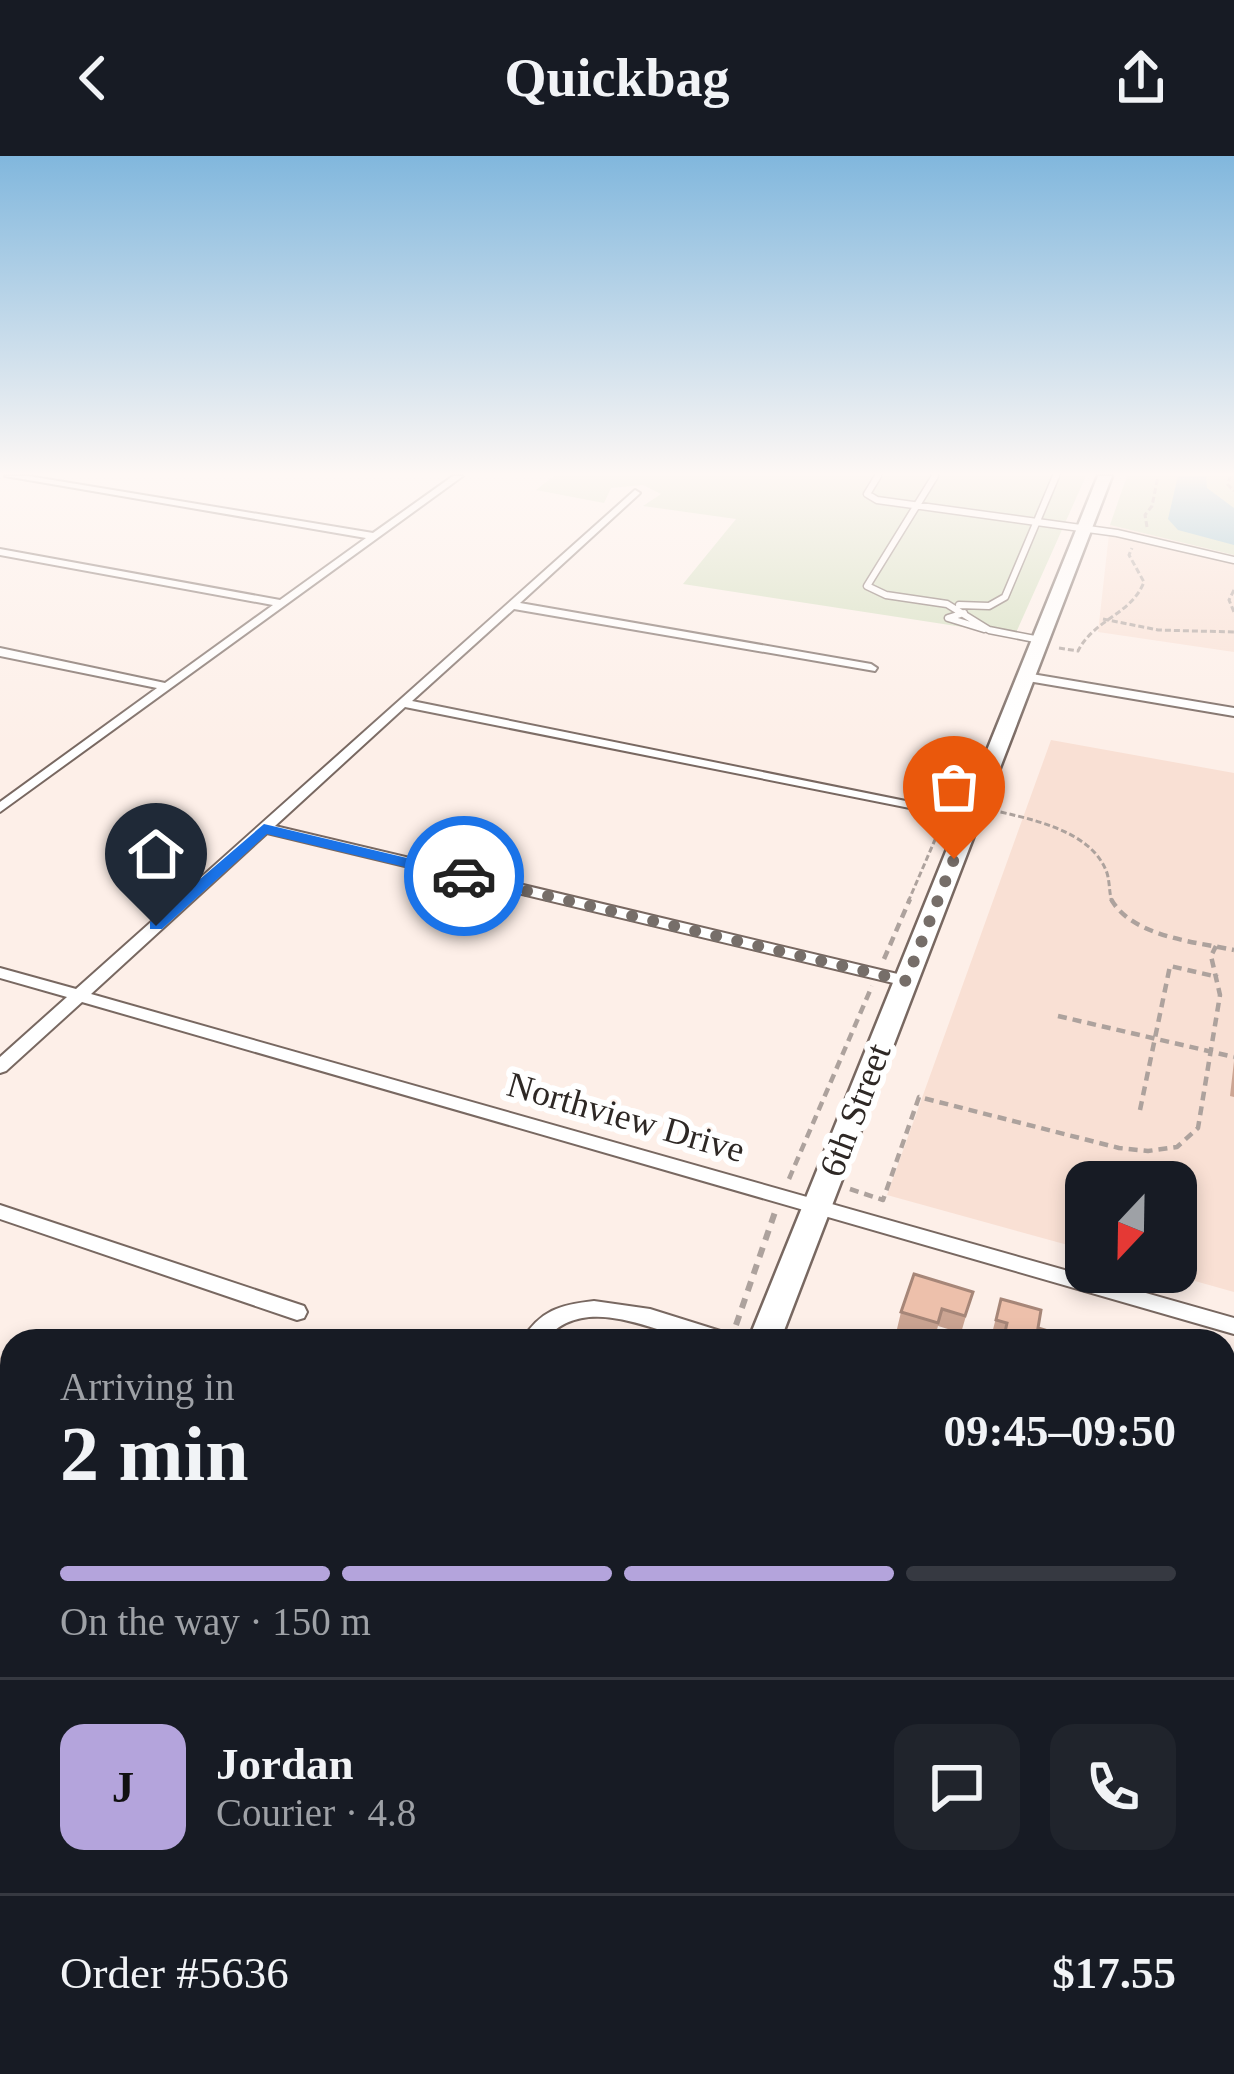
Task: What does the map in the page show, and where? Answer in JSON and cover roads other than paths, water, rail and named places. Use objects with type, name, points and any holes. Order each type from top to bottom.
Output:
[{"type":"main road","name":"6th Street","points":[[769,1329],[1026,677],[1047,644],[1072,566]]},
{"type":"street","points":[[74,566],[283,604]]},
{"type":"street","points":[[0,808],[336,566]]},
{"type":"street","points":[[0,1067],[555,566]]},
{"type":"street","points":[[512,605],[871,668]]},
{"type":"street","points":[[0,652],[168,687]]},
{"type":"street","points":[[1026,677],[1234,712]]},
{"type":"street","points":[[403,703],[970,818]]},
{"type":"street","points":[[0,788],[22,793]]},
{"type":"street","points":[[264,829],[906,981]]},
{"type":"street","name":"Northview Drive","points":[[0,973],[1234,1326]]},
{"type":"street","points":[[0,1212],[297,1312]]},
{"type":"street","points":[[541,1329],[551,1316],[570,1308],[621,1311],[685,1329]]},
{"type":"lane","points":[[880,566],[867,586],[886,596],[975,607],[999,603],[1017,566]]},
{"type":"lane","points":[[947,604],[989,630]]},
{"type":"lane","points":[[967,613],[948,618],[1047,644]]}]
